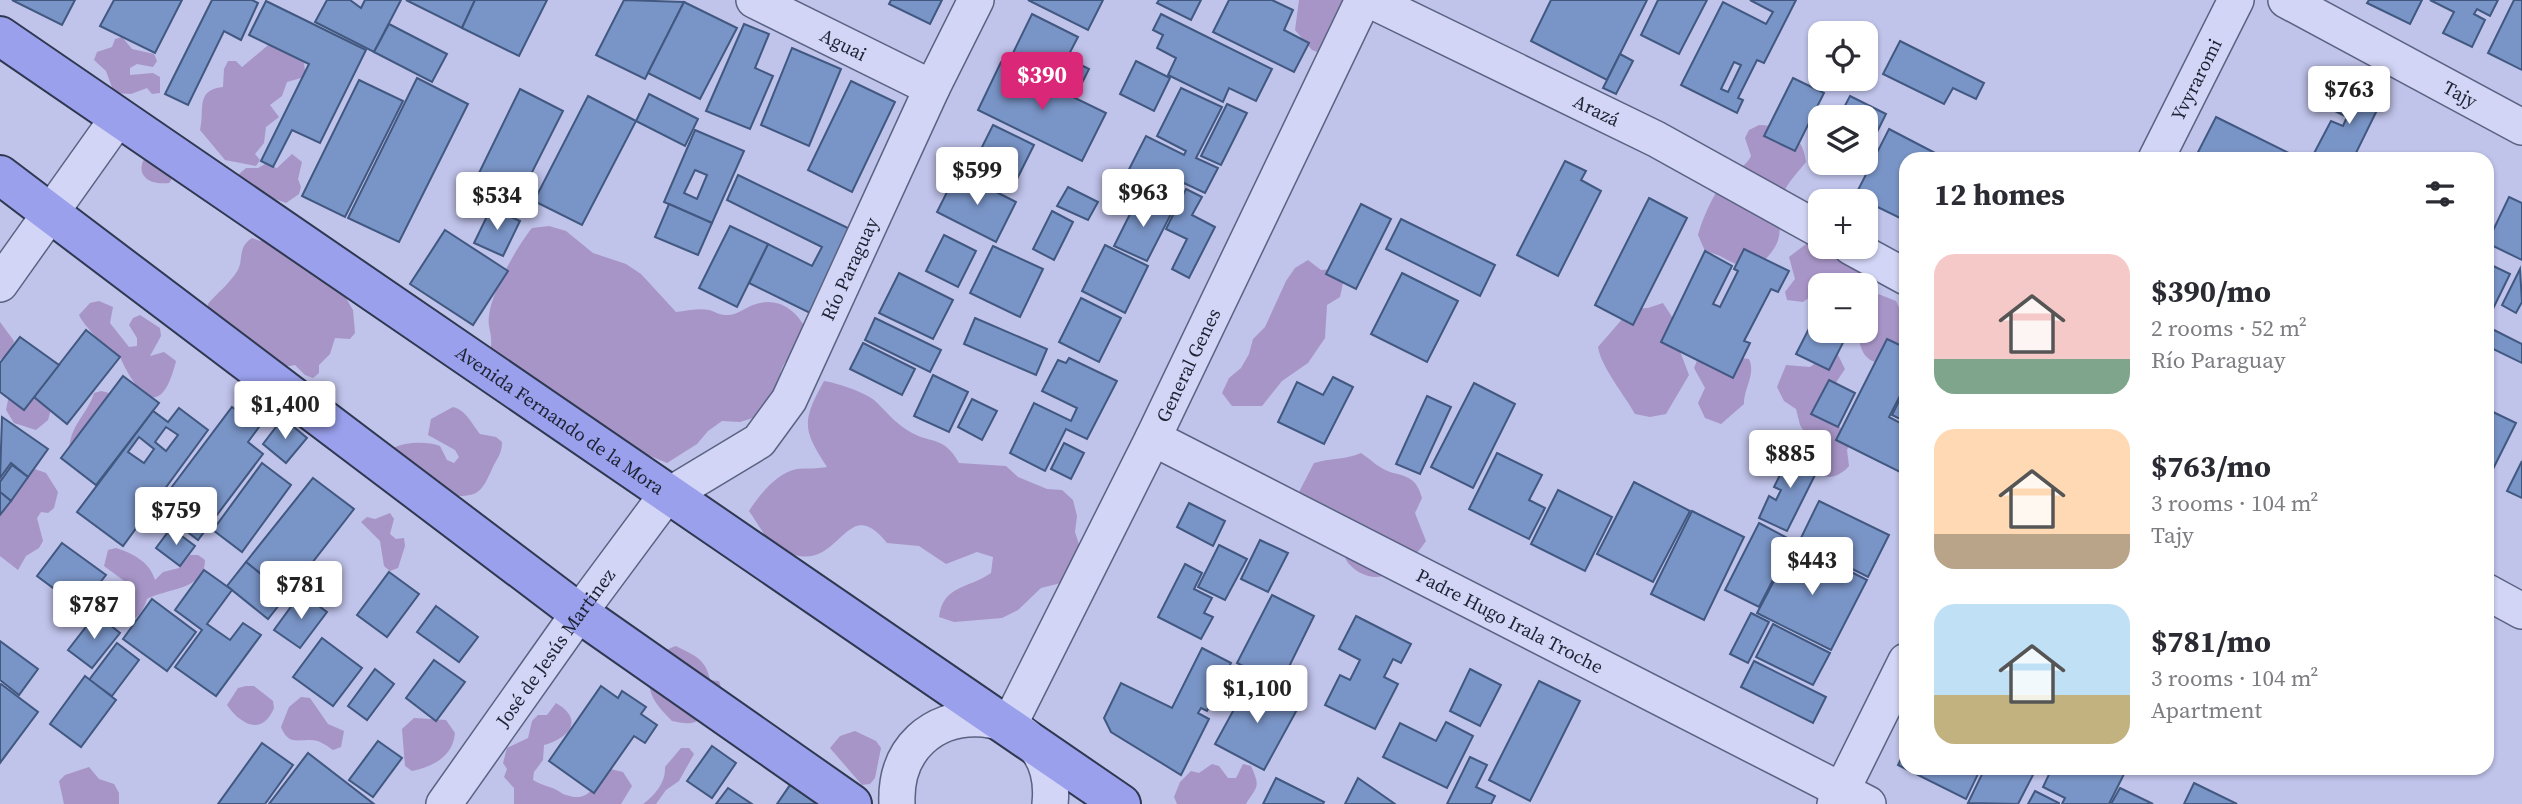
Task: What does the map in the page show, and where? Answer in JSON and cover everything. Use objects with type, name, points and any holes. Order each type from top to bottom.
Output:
[{"type":"main road","name":"Avenida Fernando de la Mora","points":[[0,36],[1121,804]]},
{"type":"main road","points":[[0,175],[579,613],[852,804]]},
{"type":"street","name":"Aguai","points":[[754,0],[932,88]]},
{"type":"street","name":"Río Paraguay","points":[[669,493],[759,441],[789,400],[932,88],[976,0]]},
{"type":"street","name":"General Genes","points":[[1009,725],[1153,438],[1363,0]]},
{"type":"street","name":"Arazá","points":[[1370,0],[1656,139],[1808,223]]},
{"type":"street","name":"Yvyraromi","points":[[2159,152],[2236,0]]},
{"type":"street","name":"Tajy","points":[[2286,0],[2522,127]]},
{"type":"street","points":[[0,284],[118,118]]},
{"type":"street","points":[[1873,259],[1899,273]]},
{"type":"street","name":"Padre Hugo Irala Troche","points":[[1153,438],[1848,799]]},
{"type":"street","name":"José de Jesús Martinez","points":[[444,804],[579,613],[669,493]]},
{"type":"street","points":[[2494,596],[2522,611]]},
{"type":"street","points":[[1848,799],[1899,678]]},
{"type":"street","points":[[897,804],[896,787],[903,762],[917,742],[937,727],[960,718],[986,718],[1009,725],[1030,740],[1045,763],[1052,788],[1050,804]]},
{"type":"shaded area","points":[[1299,0],[1371,0],[1320,53],[1312,50],[1295,30]]},
{"type":"shaded area","points":[[122,37],[132,49],[154,54],[157,61],[153,67],[137,64],[130,68],[130,75],[153,73],[160,77],[160,93],[152,94],[147,88],[131,94],[114,93],[106,71],[94,60],[97,52],[112,47],[115,39]]},
{"type":"shaded area","points":[[273,41],[304,63],[305,71],[301,78],[287,82],[282,96],[270,105],[279,117],[266,127],[264,143],[255,154],[260,160],[256,166],[225,160],[200,130],[205,96],[214,89],[223,87],[224,69],[228,61],[236,61],[242,67]]},
{"type":"shaded area","points":[[1759,125],[1776,127],[1791,133],[1801,145],[1806,162],[1784,192],[1780,231],[1775,247],[1758,266],[1748,266],[1705,251],[1698,235],[1720,187],[1730,175],[1745,165],[1751,156],[1745,138],[1749,130]]},
{"type":"shaded area","points":[[152,149],[179,169],[169,183],[152,182],[143,174],[142,163]]},
{"type":"shaded area","points":[[292,154],[302,162],[298,179],[301,187],[299,194],[286,203],[239,186],[238,175],[246,168],[258,168],[265,164],[277,168]]},
{"type":"shaded area","points":[[549,226],[566,231],[593,253],[626,264],[641,274],[676,312],[705,309],[730,315],[765,302],[781,304],[788,308],[800,319],[808,334],[781,370],[779,392],[756,417],[740,422],[722,421],[708,431],[697,444],[667,463],[638,451],[611,431],[542,417],[490,353],[489,321],[494,295],[519,246],[532,228]]},
{"type":"shaded area","points":[[265,235],[341,290],[353,310],[355,333],[350,339],[335,338],[330,354],[319,365],[319,373],[313,378],[305,375],[295,365],[280,368],[208,312],[208,304],[239,268],[244,246],[252,238],[260,241]]},
{"type":"shaded area","points":[[1808,243],[1808,259],[1851,259],[1859,273],[1808,273],[1808,298],[1803,302],[1787,300],[1785,292],[1795,279],[1789,257]]},
{"type":"shaded area","points":[[1308,260],[1321,270],[1337,269],[1343,283],[1340,297],[1327,305],[1325,338],[1308,363],[1282,381],[1262,406],[1232,406],[1222,393],[1229,378],[1241,368],[1253,339],[1265,327],[1286,281],[1295,268]]},
{"type":"shaded area","points":[[1878,294],[1896,301],[1899,308],[1899,350],[1881,364],[1865,356],[1860,343],[1878,343]]},
{"type":"shaded area","points":[[99,301],[113,307],[110,323],[129,347],[137,346],[137,338],[129,325],[133,318],[140,315],[160,328],[161,336],[150,356],[164,352],[176,361],[170,380],[163,392],[156,397],[149,396],[134,383],[120,357],[91,332],[79,315],[90,303]]},
{"type":"shaded area","points":[[1663,303],[1680,329],[1678,346],[1689,375],[1666,414],[1650,417],[1635,414],[1608,372],[1598,347],[1631,309],[1648,308]]},
{"type":"shaded area","points":[[0,322],[14,341],[13,349],[0,360]]},
{"type":"shaded area","points":[[1700,353],[1749,359],[1751,365],[1744,404],[1721,424],[1705,418],[1698,403],[1705,388],[1694,368]]},
{"type":"shaded area","points":[[1830,353],[1838,355],[1845,369],[1837,381],[1824,416],[1829,423],[1844,429],[1850,443],[1847,450],[1849,466],[1837,475],[1825,477],[1804,461],[1808,438],[1800,425],[1796,409],[1784,401],[1777,387],[1786,365],[1810,367]]},
{"type":"shaded area","points":[[824,381],[870,397],[907,430],[942,444],[959,463],[1006,466],[1018,477],[1047,489],[1062,490],[1073,500],[1077,516],[1075,532],[1089,576],[1041,588],[1018,610],[1002,618],[954,622],[939,617],[941,607],[951,593],[991,573],[993,557],[977,552],[946,564],[919,546],[887,543],[873,529],[862,525],[852,528],[823,551],[811,556],[795,555],[777,549],[749,511],[776,479],[790,471],[827,467],[813,443],[808,425],[812,406]]},
{"type":"shaded area","points":[[27,390],[52,406],[48,420],[36,430],[14,423],[6,410],[9,395]]},
{"type":"shaded area","points":[[101,391],[117,395],[70,454],[74,429],[94,393]]},
{"type":"shaded area","points":[[453,407],[465,414],[480,434],[496,437],[502,442],[500,454],[485,483],[474,494],[453,496],[393,448],[410,443],[434,444],[440,446],[447,460],[454,463],[459,457],[455,450],[428,435],[431,419]]},
{"type":"shaded area","points":[[1361,453],[1383,469],[1411,479],[1422,498],[1415,513],[1426,541],[1402,567],[1382,576],[1371,577],[1361,573],[1349,564],[1342,551],[1302,533],[1289,523],[1290,496],[1299,492],[1314,463]]},
{"type":"shaded area","points":[[32,468],[46,473],[58,492],[54,508],[48,513],[41,512],[37,518],[43,541],[39,548],[26,556],[18,570],[0,556],[0,477],[10,477]]},
{"type":"shaded area","points":[[390,513],[394,519],[390,534],[396,539],[404,538],[405,546],[398,568],[390,571],[384,566],[380,541],[361,522],[367,517],[375,519]]},
{"type":"shaded area","points":[[116,548],[140,559],[155,580],[163,572],[179,568],[190,555],[198,555],[205,560],[199,578],[192,583],[147,599],[143,610],[129,622],[112,623],[97,612],[91,602],[95,595],[103,595],[121,603],[129,595],[127,583],[104,566],[108,550]]},
{"type":"shaded area","points":[[676,646],[698,658],[706,667],[710,680],[719,681],[721,687],[715,704],[706,715],[692,723],[672,721],[662,711],[650,689],[650,675],[655,662],[664,652]]},
{"type":"shaded area","points":[[254,686],[273,701],[274,708],[269,717],[257,725],[238,718],[227,705],[238,688]]},
{"type":"shaded area","points":[[301,697],[310,698],[328,724],[344,731],[341,747],[333,750],[317,741],[293,740],[286,736],[281,727],[289,707]]},
{"type":"shaded area","points":[[556,703],[565,709],[572,722],[560,738],[544,745],[543,760],[534,772],[533,780],[563,794],[579,797],[594,788],[606,768],[623,772],[632,786],[621,804],[514,804],[514,788],[504,777],[507,769],[503,763],[507,748],[528,738],[532,721],[538,715],[547,715]]},
{"type":"shaded area","points":[[414,718],[446,720],[455,733],[446,755],[427,767],[412,771],[405,766],[402,729]]},
{"type":"shaded area","points":[[855,731],[876,741],[881,748],[875,778],[870,784],[862,785],[830,748],[840,736]]},
{"type":"shaded area","points":[[681,748],[689,748],[694,754],[679,781],[666,790],[656,804],[643,804],[659,788],[665,767]]},
{"type":"shaded area","points":[[1212,764],[1219,766],[1228,778],[1236,778],[1243,764],[1251,766],[1256,786],[1246,804],[1177,804],[1174,797],[1180,782],[1191,771],[1199,773]]},
{"type":"shaded area","points":[[89,767],[99,779],[114,784],[119,793],[119,804],[64,804],[59,781],[65,775]]},
{"type":"building","points":[[12,0],[75,0],[62,25]]},
{"type":"building","points":[[114,0],[182,0],[155,53],[100,26]]},
{"type":"building","points":[[212,0],[252,0],[258,3],[241,40],[224,31],[188,105],[165,94]]},
{"type":"building","points":[[327,0],[350,0],[361,8],[365,0],[401,0],[374,52],[315,22]]},
{"type":"building","points":[[406,0],[475,0],[462,28]]},
{"type":"building","points":[[475,0],[547,0],[519,56],[462,28]]},
{"type":"building","points":[[624,0],[684,2],[645,79],[596,55]]},
{"type":"building","points":[[891,0],[942,0],[930,24],[889,4]]},
{"type":"building","points":[[1028,0],[1103,0],[1088,30]]},
{"type":"building","points":[[1159,0],[1201,0],[1191,20],[1157,3]]},
{"type":"building","points":[[1229,0],[1272,0],[1293,10],[1284,30],[1309,43],[1294,72],[1213,32]]},
{"type":"building","points":[[1551,0],[1647,0],[1607,80],[1531,41]]},
{"type":"building","points":[[1658,0],[1707,0],[1679,54],[1641,35]]},
{"type":"building","points":[[1750,0],[1796,0],[1764,63],[1757,60],[1738,98],[1743,100],[1737,113],[1681,85],[1723,2],[1766,24],[1773,12]],"holes":[[[1734,62],[1741,65],[1728,92],[1721,89]]]},
{"type":"building","points":[[2369,0],[2422,0],[2410,24],[2367,3]]},
{"type":"building","points":[[2430,0],[2498,0],[2490,16],[2477,9],[2474,14],[2485,20],[2472,47],[2443,33],[2454,12]]},
{"type":"building","points":[[2514,0],[2522,0],[2522,70],[2488,53]]},
{"type":"building","points":[[266,1],[366,50],[320,143],[292,130],[273,167],[261,161],[309,64],[249,35]]},
{"type":"building","points":[[684,2],[737,28],[700,99],[648,73]]},
{"type":"building","points":[[1032,14],[1078,37],[1067,58],[1089,69],[1079,89],[1012,55]]},
{"type":"building","points":[[1161,14],[1272,69],[1256,101],[1229,88],[1223,102],[1168,75],[1176,58],[1157,48],[1163,35],[1153,30]]},
{"type":"building","points":[[389,24],[447,54],[432,82],[374,52]]},
{"type":"building","points":[[744,24],[769,34],[755,68],[773,76],[750,129],[706,111]]},
{"type":"building","points":[[1900,41],[1984,83],[1976,99],[1953,88],[1944,104],[1883,74]]},
{"type":"building","points":[[792,48],[841,69],[809,146],[761,125]]},
{"type":"building","points":[[1620,54],[1633,61],[1616,94],[1603,88]]},
{"type":"building","points":[[1136,61],[1170,78],[1154,111],[1120,94]]},
{"type":"building","points":[[1001,62],[1106,113],[1082,161],[978,110]]},
{"type":"building","points":[[417,78],[468,104],[399,242],[348,218]]},
{"type":"building","points":[[1793,78],[1808,85],[1808,91],[1824,93],[1818,105],[1808,105],[1808,125],[1795,151],[1764,136]]},
{"type":"building","points":[[359,80],[403,101],[345,217],[302,196]]},
{"type":"building","points":[[851,81],[895,102],[852,192],[808,170]]},
{"type":"building","points":[[2349,84],[2382,100],[2356,152],[2315,152],[2331,121],[2343,126],[2347,117],[2335,111]]},
{"type":"building","points":[[1181,88],[1222,107],[1196,158],[1218,168],[1205,193],[1184,183],[1172,207],[1122,183],[1146,136],[1184,155],[1186,151],[1157,136]]},
{"type":"building","points":[[520,89],[563,111],[521,194],[479,173]]},
{"type":"building","points":[[649,94],[698,119],[685,146],[636,121]]},
{"type":"building","points":[[588,96],[636,121],[582,225],[534,201]]},
{"type":"building","points":[[1850,96],[1868,105],[1845,105]]},
{"type":"building","points":[[1227,104],[1247,113],[1221,165],[1201,156]]},
{"type":"building","points":[[1878,110],[1886,114],[1878,130]]},
{"type":"building","points":[[2216,117],[2287,152],[2198,152]]},
{"type":"building","points":[[993,125],[1034,145],[1013,187],[972,167]]},
{"type":"building","points":[[1889,129],[1933,152],[1899,152],[1899,218],[1878,207],[1878,189],[1859,189],[1866,175],[1878,175],[1878,151]]},
{"type":"building","points":[[695,130],[744,151],[712,223],[664,202]],"holes":[[[695,170],[707,175],[697,199],[684,193]]]},
{"type":"building","points":[[1565,161],[1586,171],[1581,180],[1601,191],[1558,276],[1517,255]]},
{"type":"building","points":[[957,172],[1016,202],[996,242],[937,212]]},
{"type":"building","points":[[738,175],[852,230],[810,313],[749,283],[768,244],[812,266],[822,247],[727,200]]},
{"type":"building","points":[[1068,187],[1098,202],[1088,220],[1057,206]]},
{"type":"building","points":[[1186,189],[1202,197],[1192,215],[1215,227],[1189,278],[1172,269],[1187,239],[1166,229]]},
{"type":"building","points":[[1139,196],[1172,212],[1147,261],[1114,246]]},
{"type":"building","points":[[2509,197],[2522,203],[2522,260],[2494,246],[2494,228]]},
{"type":"building","points":[[1649,198],[1687,218],[1633,325],[1595,305]]},
{"type":"building","points":[[669,204],[712,223],[698,255],[655,237]]},
{"type":"building","points":[[1361,204],[1391,219],[1356,289],[1326,274]]},
{"type":"building","points":[[491,208],[520,221],[503,256],[474,243]]},
{"type":"building","points":[[1052,211],[1073,222],[1054,260],[1033,249]]},
{"type":"building","points":[[1401,219],[1495,265],[1480,296],[1386,249]]},
{"type":"building","points":[[730,226],[768,244],[737,307],[699,288]]},
{"type":"building","points":[[445,230],[508,271],[473,325],[410,284]]},
{"type":"building","points":[[944,235],[976,251],[958,287],[926,271]]},
{"type":"building","points":[[1105,245],[1148,266],[1125,313],[1082,291]]},
{"type":"building","points":[[993,246],[1043,269],[1020,317],[970,293]]},
{"type":"building","points":[[1744,249],[1789,271],[1778,292],[1771,289],[1744,341],[1750,343],[1733,378],[1661,342],[1705,251],[1732,266],[1713,304],[1720,307],[1738,271],[1734,269]]},
{"type":"building","points":[[2494,266],[2510,274],[2494,307]]},
{"type":"building","points":[[2520,269],[2522,302],[2516,313],[2502,305]]},
{"type":"building","points":[[899,273],[953,300],[933,339],[879,313]]},
{"type":"building","points":[[1402,273],[1458,301],[1427,362],[1371,334]]},
{"type":"building","points":[[1081,298],[1121,318],[1099,362],[1059,342]]},
{"type":"building","points":[[875,318],[941,350],[930,372],[865,340]]},
{"type":"building","points":[[975,318],[1047,349],[1036,375],[964,344]]},
{"type":"building","points":[[86,330],[120,357],[67,424],[34,397]]},
{"type":"building","points":[[1808,330],[1808,343],[1843,343],[1829,370],[1796,354]]},
{"type":"building","points":[[2494,330],[2522,344],[2522,363],[2494,349]]},
{"type":"building","points":[[20,337],[59,365],[24,410],[0,392],[0,363]]},
{"type":"building","points":[[1887,339],[1899,345],[1899,398],[1889,417],[1899,422],[1899,472],[1836,440]]},
{"type":"building","points":[[863,343],[915,369],[902,395],[850,369]]},
{"type":"building","points":[[1069,358],[1117,381],[1087,439],[1066,429],[1045,471],[1010,453],[1034,403],[1071,421],[1077,408],[1042,391],[1058,360],[1066,363]]},
{"type":"building","points":[[933,375],[968,392],[949,432],[914,416]]},
{"type":"building","points":[[123,376],[159,403],[96,485],[61,458]]},
{"type":"building","points":[[1333,377],[1353,387],[1324,444],[1278,422],[1297,382],[1323,395]]},
{"type":"building","points":[[1829,380],[1855,393],[1838,427],[1811,414]]},
{"type":"building","points":[[1474,383],[1515,404],[1473,488],[1431,467]]},
{"type":"building","points":[[1427,396],[1451,407],[1420,474],[1396,464]]},
{"type":"building","points":[[972,399],[997,411],[982,440],[958,427]]},
{"type":"building","points":[[1899,401],[1899,418],[1892,415]]},
{"type":"building","points":[[232,407],[259,427],[248,442],[263,454],[198,540],[156,508]]},
{"type":"building","points":[[179,408],[208,430],[123,546],[77,512],[153,411],[168,422]],"holes":[[[166,427],[178,435],[166,451],[155,442]],[[139,437],[154,449],[144,463],[128,452]]]},
{"type":"building","points":[[2494,412],[2516,423],[2494,467]]},
{"type":"building","points":[[2,417],[48,449],[28,477],[11,463],[0,478]]},
{"type":"building","points":[[283,418],[307,438],[286,463],[263,444]]},
{"type":"building","points":[[1064,443],[1084,453],[1071,479],[1051,469]]},
{"type":"building","points":[[1793,449],[1821,463],[1787,531],[1759,518],[1769,496],[1776,500],[1781,490],[1774,487]]},
{"type":"building","points":[[1497,453],[1542,475],[1529,500],[1545,508],[1529,539],[1469,509]]},
{"type":"building","points":[[2522,461],[2522,498],[2507,491]]},
{"type":"building","points":[[262,463],[291,485],[242,552],[213,530]]},
{"type":"building","points":[[12,465],[28,477],[11,501],[0,492],[0,482]]},
{"type":"building","points":[[313,478],[354,509],[287,595],[246,562]]},
{"type":"building","points":[[1634,482],[1690,511],[1653,582],[1597,554]]},
{"type":"building","points":[[1558,490],[1612,517],[1585,571],[1531,544]]},
{"type":"building","points":[[0,492],[11,501],[0,515]]},
{"type":"building","points":[[1819,501],[1889,535],[1868,577],[1799,542]]},
{"type":"building","points":[[1189,503],[1225,521],[1213,546],[1177,527]]},
{"type":"building","points":[[1692,511],[1744,537],[1704,620],[1651,594]]},
{"type":"building","points":[[1759,523],[1793,541],[1759,607],[1725,590]]},
{"type":"building","points":[[171,528],[195,546],[180,566],[156,548]]},
{"type":"building","points":[[1260,540],[1288,553],[1268,592],[1241,579]]},
{"type":"building","points":[[62,543],[106,575],[80,608],[37,576]]},
{"type":"building","points":[[1794,543],[1867,580],[1831,650],[1757,613]]},
{"type":"building","points":[[1219,545],[1247,559],[1225,600],[1198,587]]},
{"type":"building","points":[[246,562],[287,595],[268,619],[227,586]]},
{"type":"building","points":[[1185,564],[1202,573],[1194,589],[1212,598],[1204,613],[1213,617],[1201,639],[1158,617]]},
{"type":"building","points":[[204,570],[232,590],[207,624],[230,640],[243,623],[261,635],[216,696],[175,667],[202,630],[175,610]]},
{"type":"building","points":[[389,572],[419,594],[387,637],[357,615]]},
{"type":"building","points":[[301,593],[327,612],[300,648],[274,630]]},
{"type":"building","points":[[1272,595],[1314,616],[1280,685],[1237,663]]},
{"type":"building","points":[[152,599],[196,632],[167,671],[123,639]]},
{"type":"building","points":[[436,606],[478,637],[459,662],[417,632]]},
{"type":"building","points":[[1751,613],[1769,622],[1748,663],[1730,654]]},
{"type":"building","points":[[96,614],[120,633],[92,668],[68,650]]},
{"type":"building","points":[[1356,616],[1411,644],[1401,663],[1393,659],[1384,677],[1398,684],[1375,729],[1325,705],[1340,675],[1350,680],[1360,660],[1339,649]]},
{"type":"building","points":[[1773,624],[1830,653],[1813,685],[1756,657]]},
{"type":"building","points":[[322,638],[362,668],[333,706],[293,677]]},
{"type":"building","points":[[0,641],[38,669],[19,695],[0,680]]},
{"type":"building","points":[[117,643],[139,660],[112,696],[89,680]]},
{"type":"building","points":[[1202,648],[1231,663],[1207,711],[1201,708],[1198,713],[1209,719],[1181,775],[1111,732],[1104,718],[1121,683],[1172,708]]},
{"type":"building","points":[[434,660],[465,682],[436,721],[406,698]]},
{"type":"building","points":[[1754,661],[1826,697],[1813,723],[1741,687]]},
{"type":"building","points":[[375,669],[394,684],[367,720],[348,706]]},
{"type":"building","points":[[1470,669],[1501,685],[1480,726],[1450,711]]},
{"type":"building","points":[[85,676],[116,700],[81,747],[50,724]]},
{"type":"building","points":[[1250,680],[1299,706],[1264,770],[1215,744]]},
{"type":"building","points":[[1539,681],[1580,701],[1530,801],[1489,780]]},
{"type":"building","points":[[0,685],[38,712],[0,763]]},
{"type":"building","points":[[601,686],[618,698],[622,691],[646,707],[641,714],[657,725],[645,743],[634,736],[594,793],[549,761]]},
{"type":"building","points":[[1446,722],[1473,736],[1447,788],[1383,757],[1400,723],[1436,741]]},
{"type":"building","points":[[378,741],[402,758],[373,797],[349,780]]},
{"type":"building","points":[[262,743],[293,765],[265,804],[218,804]]},
{"type":"building","points":[[712,746],[736,763],[712,798],[687,781]]},
{"type":"building","points":[[308,753],[374,804],[269,804]]},
{"type":"building","points":[[1470,757],[1487,765],[1476,787],[1495,796],[1491,804],[1447,804]]},
{"type":"building","points":[[1918,775],[1978,775],[1966,799]]},
{"type":"building","points":[[1982,775],[2033,775],[2018,804],[1968,803]]},
{"type":"building","points":[[2049,775],[2124,775],[2109,804],[2062,804],[2065,798],[2043,787]]},
{"type":"building","points":[[1276,778],[1324,802],[1323,804],[1263,804]]},
{"type":"building","points":[[1358,778],[1395,804],[1345,804]]},
{"type":"building","points":[[2194,783],[2237,804],[2184,804]]},
{"type":"building","points":[[790,785],[818,804],[777,804]]},
{"type":"building","points":[[728,788],[752,804],[716,804]]},
{"type":"building","points":[[2120,788],[2153,804],[2111,804]]},
{"type":"building","points":[[2035,791],[2059,803],[2059,804],[2028,804]]}]
